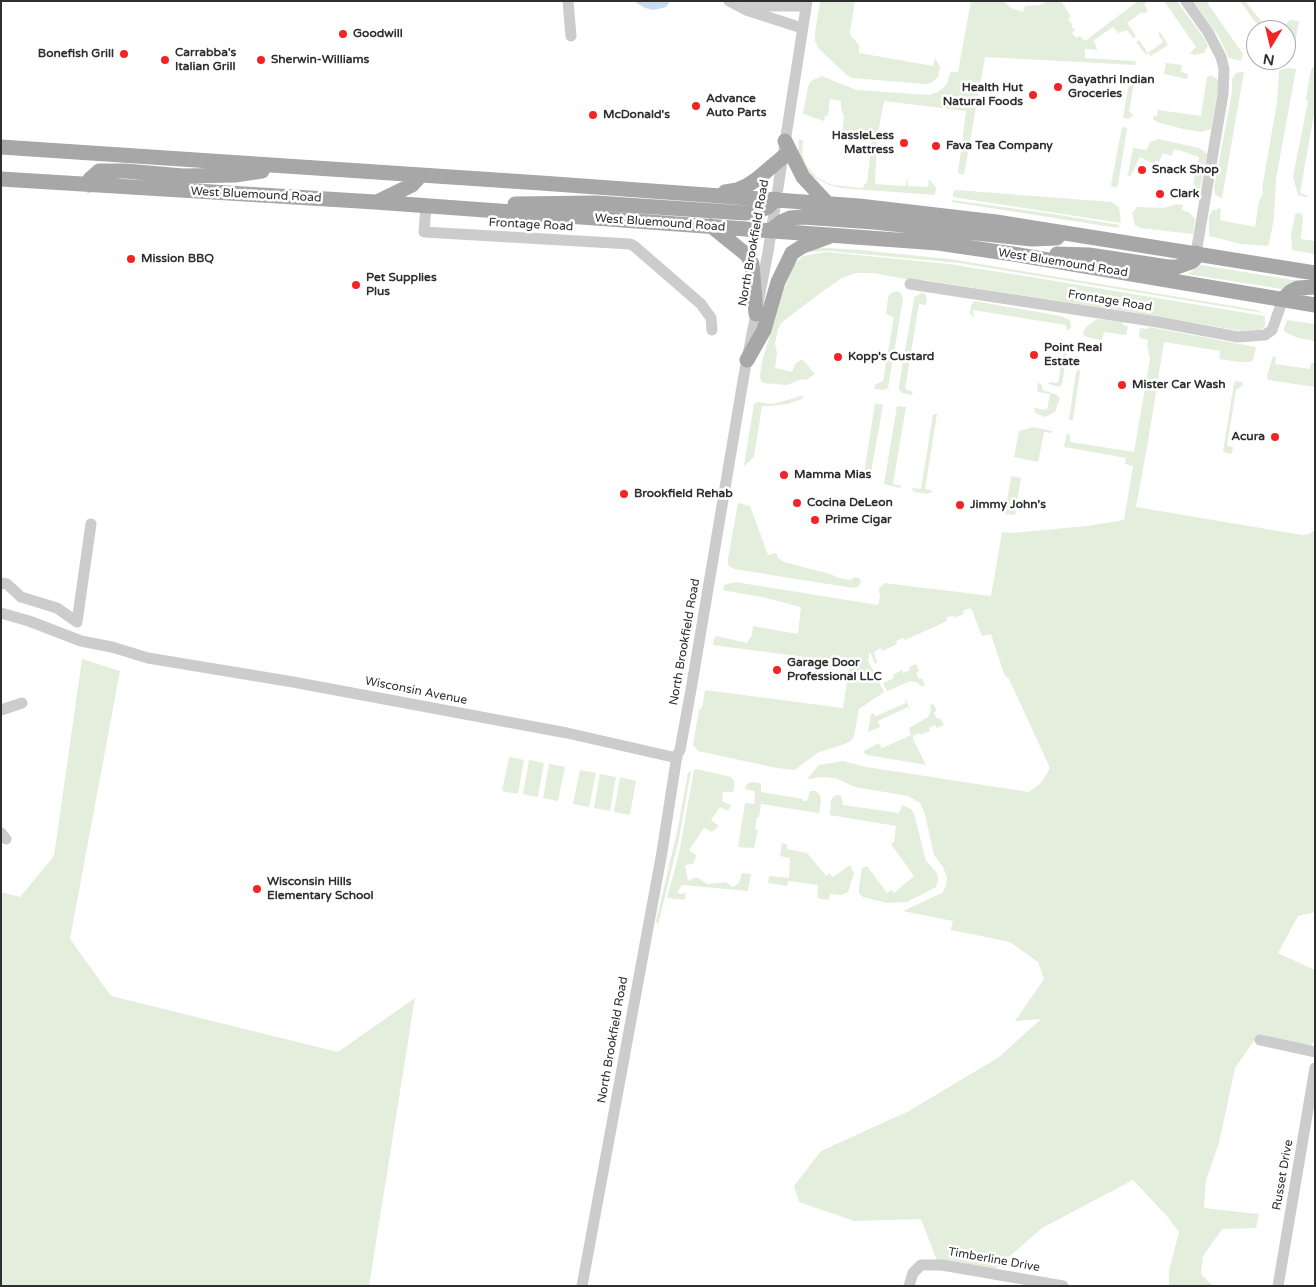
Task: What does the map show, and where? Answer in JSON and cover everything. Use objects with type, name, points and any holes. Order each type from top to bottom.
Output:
[{"type":"main road","points":[[785,141],[803,177],[827,203]]},
{"type":"main road","points":[[1,147],[827,203],[939,214],[1196,253],[1315,274]]},
{"type":"main road","points":[[712,194],[737,190],[748,185],[782,158]]},
{"type":"main road","points":[[88,185],[90,178],[99,171],[125,171],[183,176],[235,175],[291,167]]},
{"type":"main road","points":[[375,202],[412,185],[421,175]]},
{"type":"main road","name":"West Bluemound Road","points":[[1,179],[375,202],[771,230],[938,244],[1013,254],[1315,305]]},
{"type":"main road","points":[[468,210],[523,203],[596,203],[745,213],[768,207],[776,199]]},
{"type":"main road","points":[[771,230],[790,218],[803,217],[883,223],[1032,239],[1098,238]]},
{"type":"main road","points":[[711,226],[747,254],[752,264],[756,314]]},
{"type":"main road","points":[[747,360],[764,330],[778,282],[792,253],[818,240],[838,235]]},
{"type":"main road","points":[[1013,254],[1089,255],[1177,267],[1191,262],[1196,253]]},
{"type":"main road","points":[[1283,300],[1290,292],[1298,288],[1315,287]]},
{"type":"street","points":[[568,1],[571,36]]},
{"type":"street","points":[[1186,1],[1208,32],[1221,57],[1224,69],[1224,94],[1196,253]]},
{"type":"street","points":[[731,2],[769,7],[806,4]]},
{"type":"street","points":[[731,2],[746,10],[802,28]]},
{"type":"street","name":"North Brookfield Road","points":[[582,1286],[663,845],[771,230],[806,4]]},
{"type":"street","name":"Frontage Road","points":[[426,206],[424,232],[630,244],[701,304],[711,318],[712,330]]},
{"type":"street","name":"Frontage Road","points":[[910,284],[1158,322],[1238,337],[1265,335],[1272,330],[1283,300]]},
{"type":"street","points":[[80,641],[76,622],[91,524]]},
{"type":"street","points":[[1,583],[7,584],[20,597],[57,608],[76,622]]},
{"type":"street","name":"Wisconsin Avenue","points":[[1,613],[29,621],[80,641],[112,647],[148,658],[293,682],[557,731],[677,758]]},
{"type":"street","points":[[65,636],[76,622]]},
{"type":"street","points":[[1,710],[22,703]]},
{"type":"street","points":[[1260,1040],[1315,1052]]},
{"type":"street","name":"Russet Drive","points":[[1278,1286],[1315,1068]]},
{"type":"street","name":"Timberline Drive","points":[[909,1286],[914,1273],[921,1265],[942,1265],[1063,1286]]},
{"type":"green space","points":[[820,1],[855,1],[850,32],[859,45],[859,53],[933,66],[935,58],[940,67],[938,77],[931,83],[925,84],[852,78],[848,76],[819,49],[815,41]]},
{"type":"green space","points":[[971,1],[1004,1],[1011,8],[1023,12],[1025,6],[1040,5],[1049,1],[1061,1],[1071,16],[1068,19],[1075,30],[1072,33],[1076,38],[1080,36],[1085,41],[1138,1],[1149,1],[1144,4],[1148,11],[1144,14],[1142,12],[1127,23],[1135,37],[1133,38],[1127,30],[1118,33],[1113,27],[1094,40],[1097,50],[1085,49],[1085,58],[1136,61],[1135,65],[985,57],[964,175],[958,173],[966,111],[884,101],[877,139],[875,184],[906,186],[908,179],[908,186],[928,187],[929,179],[936,188],[935,195],[841,188],[829,185],[812,176],[798,154],[799,140],[803,142],[802,154],[806,165],[816,177],[832,185],[863,188],[864,184],[867,183],[872,139],[842,132],[844,116],[841,101],[830,99],[828,116],[825,116],[824,121],[803,114],[808,87],[811,81],[822,76],[856,90],[929,95],[938,92],[946,85],[951,72],[958,72]]},
{"type":"green space","points":[[1164,1],[1177,1],[1204,38],[1208,46],[1204,53],[1194,55],[1190,53],[1196,47]]},
{"type":"green space","points":[[1193,1],[1206,1],[1243,54],[1241,61],[1229,58],[1218,35]]},
{"type":"green space","points":[[1240,1],[1245,1],[1260,20],[1254,20]]},
{"type":"green space","points":[[1296,21],[1299,21],[1296,38]]},
{"type":"green space","points":[[1160,32],[1168,45],[1151,56],[1148,53],[1163,42],[1158,33]]},
{"type":"green space","points":[[1139,40],[1148,53],[1146,55],[1136,42]]},
{"type":"green space","points":[[1166,63],[1182,65],[1181,72],[1188,74],[1187,79],[1164,74]]},
{"type":"green space","points":[[1315,67],[1315,108],[1300,193],[1307,195],[1308,197],[1306,197],[1298,195],[1293,177],[1308,101],[1306,100],[1310,74],[1312,68]]},
{"type":"green space","points":[[1279,70],[1296,70],[1276,179],[1274,218],[1269,244],[1267,246],[1241,244],[1209,236],[1209,216],[1218,207],[1221,210],[1220,220],[1255,227],[1259,201],[1263,194],[1262,188],[1277,103]]},
{"type":"green space","points":[[1244,72],[1222,198],[1220,198],[1215,194],[1214,188],[1232,92],[1232,79],[1236,73]]},
{"type":"green space","points":[[1211,75],[1219,83],[1211,129],[1201,132],[1183,129],[1157,122],[1153,119],[1154,116],[1157,116],[1158,110],[1201,116],[1207,77]]},
{"type":"green space","points":[[1129,83],[1134,83],[1129,111],[1133,115],[1129,119],[1123,118]]},
{"type":"green space","points":[[1122,127],[1127,128],[1118,185],[1115,188],[1111,185]]},
{"type":"green space","points":[[1158,139],[1199,148],[1207,154],[1200,188],[1197,189],[1193,184],[1199,157],[1175,149],[1171,156],[1163,153],[1159,162],[1155,161],[1154,164],[1140,157],[1130,177],[1128,175],[1133,148],[1147,150],[1150,142]]},
{"type":"green space","points":[[956,190],[1112,202],[1119,207],[1121,223],[953,197],[953,192]]},
{"type":"green space","points":[[952,200],[1120,225],[1118,228],[952,202]]},
{"type":"green space","points":[[1177,204],[1183,205],[1182,210],[1189,212],[1195,219],[1193,234],[1140,228],[1135,225],[1132,213],[1137,207],[1164,208]]},
{"type":"green space","points":[[1297,213],[1303,216],[1301,239],[1315,241],[1315,254],[1292,250],[1291,236]]},
{"type":"green space","points":[[811,247],[950,259],[1257,310],[1263,313],[959,263],[829,251],[807,252],[799,255],[792,266],[777,302],[779,287],[793,258],[798,253]]},
{"type":"green space","points":[[826,252],[949,264],[1025,276],[1265,316],[1265,325],[1264,328],[1258,330],[1241,331],[924,280],[916,281],[873,273],[856,273],[842,278],[823,291],[781,323],[778,329],[775,344],[777,353],[775,368],[792,372],[795,364],[802,359],[815,374],[806,380],[802,379],[787,385],[763,383],[760,376],[762,361],[784,290],[794,265],[803,256]]},
{"type":"green space","points":[[1201,265],[1299,281],[1282,289],[1187,274]]},
{"type":"green space","points":[[897,291],[901,293],[903,299],[888,388],[885,390],[874,389],[875,385],[883,381],[894,317],[886,314],[888,298],[890,294]]},
{"type":"green space","points":[[922,293],[926,295],[927,302],[925,305],[919,304],[905,389],[913,392],[911,395],[902,393],[899,385],[914,297]]},
{"type":"green space","points":[[974,301],[1061,316],[1070,320],[1071,328],[1067,331],[1066,325],[973,310],[974,318],[970,313]]},
{"type":"green space","points":[[1097,319],[1123,322],[1123,325],[1128,326],[1126,335],[1104,332],[1100,340],[1084,336],[1083,333],[1086,327]]},
{"type":"green space","points":[[1287,320],[1315,324],[1315,341],[1298,338],[1285,332]]},
{"type":"green space","points":[[1149,327],[1256,347],[1253,360],[1250,362],[1239,362],[1219,359],[1220,351],[1164,342],[1136,507],[1302,535],[1309,534],[1315,530],[1315,912],[1298,916],[1278,953],[1315,970],[1315,1041],[1310,1046],[1256,1038],[1235,1068],[1219,1143],[1206,1180],[1204,1208],[1259,1214],[1256,1228],[1222,1229],[1203,1256],[1201,1274],[1213,1286],[1169,1286],[1169,1270],[1179,1232],[1166,1215],[1133,1180],[1042,1228],[995,1269],[937,1261],[921,1219],[854,1221],[799,1202],[794,1186],[821,1151],[909,1111],[999,1057],[1041,1019],[1015,1021],[1044,979],[1038,962],[1010,942],[951,930],[953,921],[903,911],[942,893],[946,886],[947,877],[943,867],[934,855],[925,814],[920,803],[908,796],[855,787],[835,778],[808,778],[819,765],[843,761],[866,767],[1029,792],[1042,782],[1050,768],[1009,679],[1004,674],[991,634],[982,636],[972,610],[969,608],[963,611],[964,614],[954,618],[953,615],[946,618],[947,621],[905,640],[903,638],[896,641],[897,644],[882,651],[881,648],[874,652],[877,662],[875,664],[870,652],[868,661],[884,692],[859,709],[854,736],[851,741],[817,753],[795,770],[698,751],[693,745],[699,709],[702,708],[705,690],[843,708],[850,663],[713,645],[714,638],[717,636],[747,643],[752,635],[753,626],[798,634],[801,607],[723,590],[724,585],[735,582],[878,605],[880,597],[879,588],[884,583],[991,596],[1002,532],[1012,533],[1087,526],[1124,520],[1133,466],[1125,464],[1126,458],[1064,447],[1067,433],[1070,435],[1070,442],[1134,452],[1150,359],[1147,346],[1148,340],[1140,338],[1139,335],[1140,328],[1148,329]]},
{"type":"green space","points":[[1056,342],[1068,346],[1062,384],[1059,387],[1049,384],[1049,382],[1058,383],[1064,347],[1055,345]]},
{"type":"green space","points":[[1273,356],[1276,357],[1275,364],[1310,369],[1311,363],[1315,363],[1315,387],[1268,380],[1267,376]]},
{"type":"green space","points":[[1079,369],[1073,419],[1069,420],[1076,372]]},
{"type":"green space","points":[[1236,381],[1242,382],[1243,385],[1236,390],[1227,446],[1233,447],[1230,454],[1223,452],[1234,383]]},
{"type":"green space","points":[[1038,383],[1041,384],[1043,390],[1060,398],[1055,412],[1045,417],[1035,413],[1034,408],[1047,410],[1050,394],[1037,392]]},
{"type":"green space","points":[[804,395],[802,399],[787,404],[762,406],[754,457],[744,466],[754,404],[758,402],[771,404]]},
{"type":"green space","points":[[875,403],[883,405],[870,478],[865,478],[864,474]]},
{"type":"green space","points":[[897,406],[906,407],[893,484],[902,486],[899,488],[884,484]]},
{"type":"green space","points":[[933,414],[937,414],[925,489],[933,491],[928,494],[914,492],[912,488],[921,489]]},
{"type":"green space","points":[[1033,427],[1052,431],[1052,433],[1044,432],[1038,462],[1014,457],[1019,431]]},
{"type":"green space","points":[[1011,476],[1021,478],[1015,515],[1005,514]]},
{"type":"green space","points":[[738,503],[750,506],[768,555],[776,553],[778,558],[784,562],[839,578],[851,580],[854,577],[859,578],[861,581],[859,586],[854,588],[796,579],[734,569],[728,565]]},
{"type":"green space","points":[[82,659],[120,671],[70,939],[111,996],[338,1052],[415,998],[369,1286],[1,1286],[1,892],[20,897],[54,856]]},
{"type":"green space","points":[[916,664],[919,671],[916,673],[919,679],[922,678],[925,685],[922,687],[918,683],[911,681],[887,691],[883,683],[894,678],[893,675],[902,670],[904,673],[910,670],[909,667]]},
{"type":"green space","points":[[904,696],[912,713],[908,707],[878,721],[880,727],[868,732],[872,713],[876,716],[906,703]]},
{"type":"green space","points":[[933,704],[937,711],[934,712],[937,719],[940,718],[944,725],[937,728],[935,725],[929,728],[930,731],[913,736],[926,765],[864,753],[864,751],[879,743],[882,748],[911,735],[909,728],[928,717],[931,711],[930,705]]},
{"type":"green space","points":[[509,757],[524,760],[518,794],[502,791]]},
{"type":"green space","points":[[529,760],[544,763],[538,797],[523,794]]},
{"type":"green space","points":[[549,764],[565,767],[558,801],[543,798]]},
{"type":"green space","points":[[697,769],[731,777],[734,781],[734,787],[733,792],[723,792],[722,801],[731,805],[728,811],[720,807],[711,820],[718,827],[712,832],[704,828],[689,850],[696,857],[693,864],[685,865],[688,881],[696,877],[708,884],[725,882],[733,887],[739,883],[742,873],[751,874],[748,891],[682,885],[677,892],[680,894],[686,893],[685,900],[667,898],[679,853],[694,770]]},
{"type":"green space","points":[[580,770],[596,773],[589,807],[573,804]]},
{"type":"green space","points":[[691,771],[679,839],[658,925],[656,921],[677,832],[688,773]]},
{"type":"green space","points":[[600,774],[616,777],[610,811],[594,808]]},
{"type":"green space","points":[[620,777],[636,781],[630,815],[614,812]]},
{"type":"green space","points":[[751,782],[761,783],[761,792],[803,799],[803,801],[807,801],[810,791],[816,791],[820,795],[821,801],[819,813],[761,804],[755,829],[758,830],[754,848],[738,847],[745,803],[754,804],[755,791],[745,789],[747,784]]},
{"type":"green space","points":[[834,796],[841,796],[843,805],[899,813],[902,805],[911,809],[914,813],[926,861],[937,873],[936,887],[907,902],[887,903],[863,897],[859,893],[862,868],[867,866],[887,893],[892,890],[894,893],[914,876],[891,844],[894,842],[896,826],[830,815],[831,801]]},
{"type":"green space","points":[[782,843],[787,844],[787,849],[807,853],[826,876],[829,873],[833,877],[850,865],[854,873],[848,892],[841,895],[830,894],[829,900],[817,898],[818,885],[788,881],[787,886],[768,883],[769,876],[789,878],[790,858],[780,856]]},
{"type":"water","points":[[634,1],[670,1],[666,7],[654,10],[645,8]]},
{"type":"place","name":"Goodwill","points":[[343,34]]},
{"type":"place","name":"Bonefish Grill","points":[[124,54]]},
{"type":"place","name":"Carrabba's Italian Grill","points":[[165,60]]},
{"type":"place","name":"Sherwin-Williams","points":[[261,60]]},
{"type":"place","name":"Gayathri Indian Groceries","points":[[1058,87]]},
{"type":"place","name":"Health Hut Natural Foods","points":[[1033,95]]},
{"type":"place","name":"Advance Auto Parts","points":[[696,106]]},
{"type":"place","name":"McDonald's","points":[[593,115]]},
{"type":"place","name":"HassleLess Mattress","points":[[904,143]]},
{"type":"place","name":"Fava Tea Company","points":[[936,146]]},
{"type":"place","name":"Snack Shop","points":[[1142,170]]},
{"type":"place","name":"Clark","points":[[1160,194]]},
{"type":"place","name":"Mission BBQ","points":[[131,259]]},
{"type":"place","name":"Pet Supplies Plus","points":[[356,285]]},
{"type":"place","name":"Point Real Estate","points":[[1034,355]]},
{"type":"place","name":"Kopp's Custard","points":[[838,357]]},
{"type":"place","name":"Mister Car Wash","points":[[1122,385]]},
{"type":"place","name":"Acura","points":[[1275,437]]},
{"type":"place","name":"Mamma Mias","points":[[784,475]]},
{"type":"place","name":"Brookfield Rehab","points":[[624,494]]},
{"type":"place","name":"Cocina DeLeon","points":[[797,503]]},
{"type":"place","name":"Jimmy John's","points":[[960,505]]},
{"type":"place","name":"Prime Cigar","points":[[815,520]]},
{"type":"place","name":"Garage Door Professional LLC","points":[[777,670]]},
{"type":"place","name":"Wisconsin Hills Elementary School","points":[[257,889]]}]
